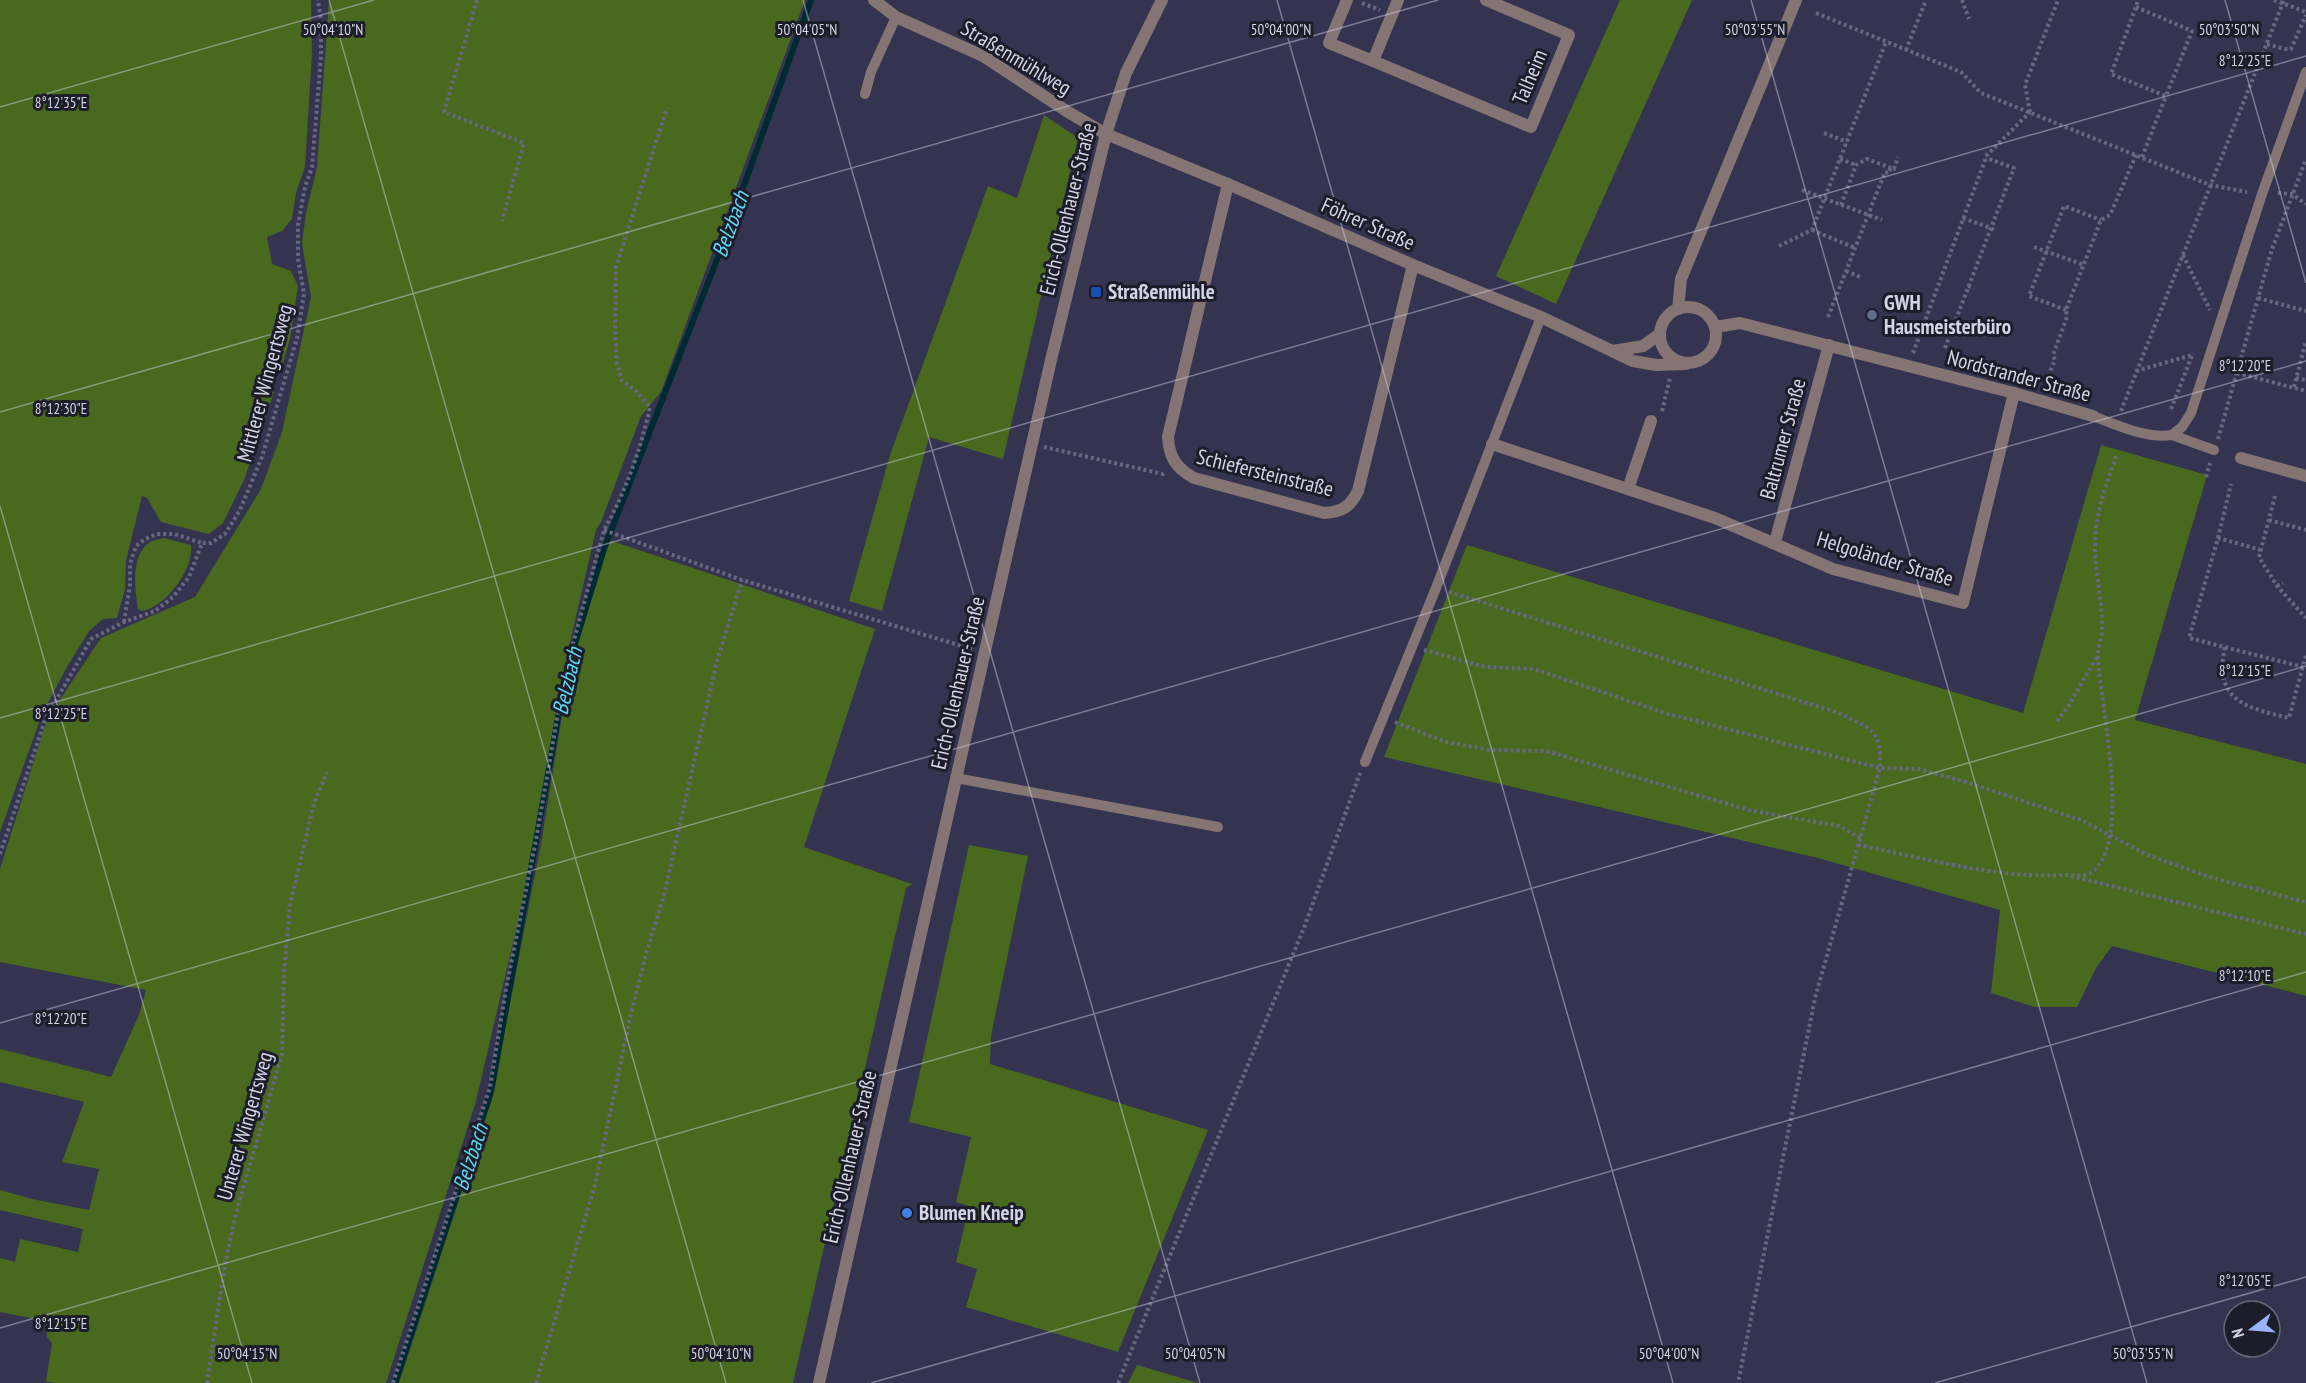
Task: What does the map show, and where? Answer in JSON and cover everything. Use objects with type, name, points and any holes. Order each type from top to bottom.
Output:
[{"type":"street","name":"Straßenmühlweg","points":[[874,0],[896,16],[983,56],[1106,134]]},
{"type":"street","name":"Erich-Ollenhauer-Straße","points":[[819,1383],[1051,360],[1106,134],[1126,73],[1162,0]]},
{"type":"street","name":"Talheim","points":[[1347,0],[1329,43],[1531,127],[1569,35],[1486,0]]},
{"type":"street","points":[[1373,61],[1398,0]]},
{"type":"street","points":[[1678,309],[1681,279],[1796,0]]},
{"type":"street","name":"Föhrer Straße","points":[[1106,134],[1541,317],[1645,365],[1667,365],[1703,359],[1714,345],[1714,327]]},
{"type":"street","name":"Schiefersteinstraße","points":[[1228,184],[1168,437],[1169,452],[1175,463],[1182,471],[1194,478],[1323,513],[1347,508],[1358,491],[1413,265]]},
{"type":"street","points":[[1686,363],[1670,357],[1664,351],[1660,334],[1665,319],[1678,309],[1696,308],[1710,319],[1714,327]]},
{"type":"street","name":"Nordstrander Straße","points":[[1714,327],[1740,322],[2014,393],[2093,416]]},
{"type":"street","points":[[1613,351],[1643,346],[1660,334]]},
{"type":"street","name":"Baltrumer Straße","points":[[1775,542],[1829,345]]},
{"type":"street","name":"Helgoländer Straße","points":[[1492,444],[1715,518],[1833,569],[1963,603],[2014,393]]},
{"type":"street","points":[[1628,489],[1651,422]]},
{"type":"street","points":[[2241,458],[2306,476]]},
{"type":"lane","points":[[865,94],[871,72],[896,16]]},
{"type":"lane","points":[[2172,435],[2182,427],[2190,414],[2262,194],[2306,72]]},
{"type":"lane","points":[[1365,762],[1436,588],[1541,317]]},
{"type":"lane","name":"Nordstrander Straße","points":[[2093,416],[2120,427],[2162,437],[2172,435],[2214,450]]},
{"type":"lane","points":[[956,778],[1218,827]]},
{"type":"path","name":"Mittlerer Wingertsweg","points":[[202,543],[211,543],[225,534],[240,510],[262,457],[297,338],[304,294],[298,260],[298,225],[305,187],[312,167],[321,56],[321,21],[318,0]]},
{"type":"path","points":[[477,0],[444,112],[524,143],[502,221]]},
{"type":"path","points":[[1356,0],[1392,15]]},
{"type":"path","points":[[1906,50],[1926,0]]},
{"type":"path","points":[[1962,0],[1969,19]]},
{"type":"path","points":[[2030,112],[2025,85],[2058,0]]},
{"type":"path","points":[[2138,0],[2110,74],[2166,96]]},
{"type":"path","points":[[2267,44],[2291,49],[2306,14],[2274,0]]},
{"type":"path","points":[[2120,412],[2283,2]]},
{"type":"path","points":[[2136,6],[2192,31],[2142,158]]},
{"type":"path","points":[[1816,13],[1961,72],[1981,93],[2210,185],[2252,193]]},
{"type":"path","points":[[1779,246],[1812,230],[1886,42]]},
{"type":"path","points":[[393,1383],[490,1087],[506,989],[536,840],[564,673],[604,530],[615,511],[627,480],[650,407],[635,390],[622,381],[617,363],[616,267],[668,108]]},
{"type":"path","points":[[1909,366],[1986,158],[2030,112]]},
{"type":"path","points":[[1824,133],[1847,142]]},
{"type":"path","points":[[2048,376],[2067,317],[2066,310],[2101,220],[2110,215],[2136,155]]},
{"type":"path","points":[[1828,317],[1885,171],[1889,173],[1891,168],[1893,169],[1898,157]]},
{"type":"path","points":[[1945,348],[2016,170],[1986,158]]},
{"type":"path","points":[[1840,159],[1856,165]]},
{"type":"path","points":[[1841,205],[1856,165],[1867,159],[1891,168]]},
{"type":"path","points":[[2214,450],[2272,249],[2306,159]]},
{"type":"path","points":[[1802,190],[1882,220]]},
{"type":"path","points":[[2271,193],[2292,194],[2306,204]]},
{"type":"path","points":[[2066,310],[2029,296],[2064,206],[2101,220]]},
{"type":"path","points":[[1964,218],[1991,228],[1995,232]]},
{"type":"path","points":[[1812,230],[1855,248]]},
{"type":"path","points":[[2034,247],[2084,265]]},
{"type":"path","points":[[2182,254],[2210,310],[2206,319]]},
{"type":"path","points":[[1846,271],[1860,277]]},
{"type":"path","points":[[1968,286],[1974,288]]},
{"type":"path","points":[[2258,298],[2306,311]]},
{"type":"path","points":[[2294,387],[2306,341]]},
{"type":"path","points":[[2170,409],[2196,346]]},
{"type":"path","points":[[2135,372],[2192,355]]},
{"type":"path","points":[[1651,422],[1661,414],[1670,382],[1667,365]]},
{"type":"path","points":[[2237,373],[2306,391]]},
{"type":"path","points":[[2296,378],[2306,380]]},
{"type":"path","points":[[1054,450],[1162,474],[1175,463]]},
{"type":"path","points":[[1858,845],[1980,869],[2046,876],[2087,874],[2103,861],[2113,811],[2111,768],[2098,656],[2102,633],[2095,550],[2100,501],[2117,454]]},
{"type":"path","points":[[2231,484],[2189,638],[2304,664]]},
{"type":"path","points":[[2275,496],[2259,557],[2277,586],[2306,618]]},
{"type":"path","points":[[2269,520],[2306,530]]},
{"type":"path","points":[[604,530],[742,580],[984,653]]},
{"type":"path","points":[[0,854],[34,748],[49,713],[91,639],[124,622],[155,611],[181,590],[189,577],[202,543],[174,534],[157,534],[144,539],[136,546],[130,564],[130,585],[124,622]]},
{"type":"path","points":[[2218,538],[2261,550]]},
{"type":"path","points":[[537,1383],[595,1185],[634,1003],[664,895],[717,662],[742,580]]},
{"type":"path","points":[[2277,586],[2283,583]]},
{"type":"path","points":[[1436,588],[1839,713],[1872,729],[1881,747],[1880,768],[1815,998],[1737,1383]]},
{"type":"path","points":[[1412,647],[1486,667],[1534,669],[1665,713],[1880,768],[1920,769],[1966,782],[2081,820],[2148,855],[2209,877],[2306,902]]},
{"type":"path","points":[[2225,647],[2222,661],[2223,678],[2228,691],[2237,700],[2253,709],[2289,718],[2306,656]]},
{"type":"path","points":[[2058,721],[2098,656]]},
{"type":"path","points":[[1385,713],[1397,723],[1446,741],[1490,750],[1546,752],[1752,812],[1840,826],[1860,838]]},
{"type":"path","points":[[1118,1383],[1305,925],[1365,762]]},
{"type":"path","name":"Unterer Wingertsweg","points":[[207,1383],[218,1324],[225,1264],[236,1213],[282,1054],[284,974],[290,904],[314,802],[327,772]]},
{"type":"path","points":[[2067,875],[2306,934]]},
{"type":"green space","points":[[0,0],[311,0],[312,53],[305,166],[296,193],[292,219],[282,231],[267,237],[272,264],[291,271],[298,286],[290,339],[281,370],[271,371],[268,390],[274,392],[244,480],[223,523],[209,534],[161,522],[147,498],[142,496],[126,560],[125,589],[117,618],[103,619],[89,631],[67,667],[42,714],[0,832]]},
{"type":"green space","points":[[329,0],[805,0],[661,392],[641,416],[596,530],[564,668],[529,874],[476,1101],[386,1383],[54,1383],[46,1381],[52,1343],[47,1337],[46,1321],[0,1312],[0,1258],[15,1262],[20,1239],[78,1252],[83,1229],[0,1210],[0,1190],[89,1210],[99,1169],[62,1162],[84,1102],[0,1082],[0,1049],[111,1077],[139,1015],[146,990],[0,962],[0,869],[47,719],[101,638],[195,597],[261,489],[282,432],[311,297],[302,243],[306,213],[317,167]]},
{"type":"green space","points":[[1620,0],[1692,0],[1556,304],[1496,276]]},
{"type":"green space","points":[[1044,115],[1078,138],[1003,459],[929,437],[882,611],[849,601],[890,455],[988,186],[1017,198]]},
{"type":"green space","points":[[2101,445],[2207,475],[2135,720],[2306,764],[2306,996],[2112,946],[2096,968],[2077,1007],[2035,1007],[1991,993],[2000,910],[1818,858],[1384,757],[1467,545],[2023,713]]},
{"type":"green space","points":[[164,538],[191,545],[188,565],[177,586],[169,595],[151,608],[142,611],[138,609],[136,592],[135,573],[139,555],[151,541]]},
{"type":"green space","points":[[606,539],[875,629],[804,847],[912,884],[906,888],[793,1383],[399,1383],[491,1102],[542,838],[569,673]]},
{"type":"green space","points":[[969,845],[1028,856],[991,1036],[990,1064],[1208,1130],[1118,1352],[966,1307],[977,1269],[956,1262],[969,1206],[956,1202],[971,1137],[909,1122]]},
{"type":"green space","points":[[1137,1365],[1198,1383],[1128,1383]]},
{"type":"waterway","name":"Belzbach","points":[[395,1383],[491,1092],[566,673],[604,549],[718,257],[811,0]]},
{"type":"place","name":"Straßenmühle","points":[[1096,292]]},
{"type":"place","name":"GWH Hausmeisterbüro","points":[[1872,315]]},
{"type":"place","name":"Blumen Kneip","points":[[907,1213]]}]
